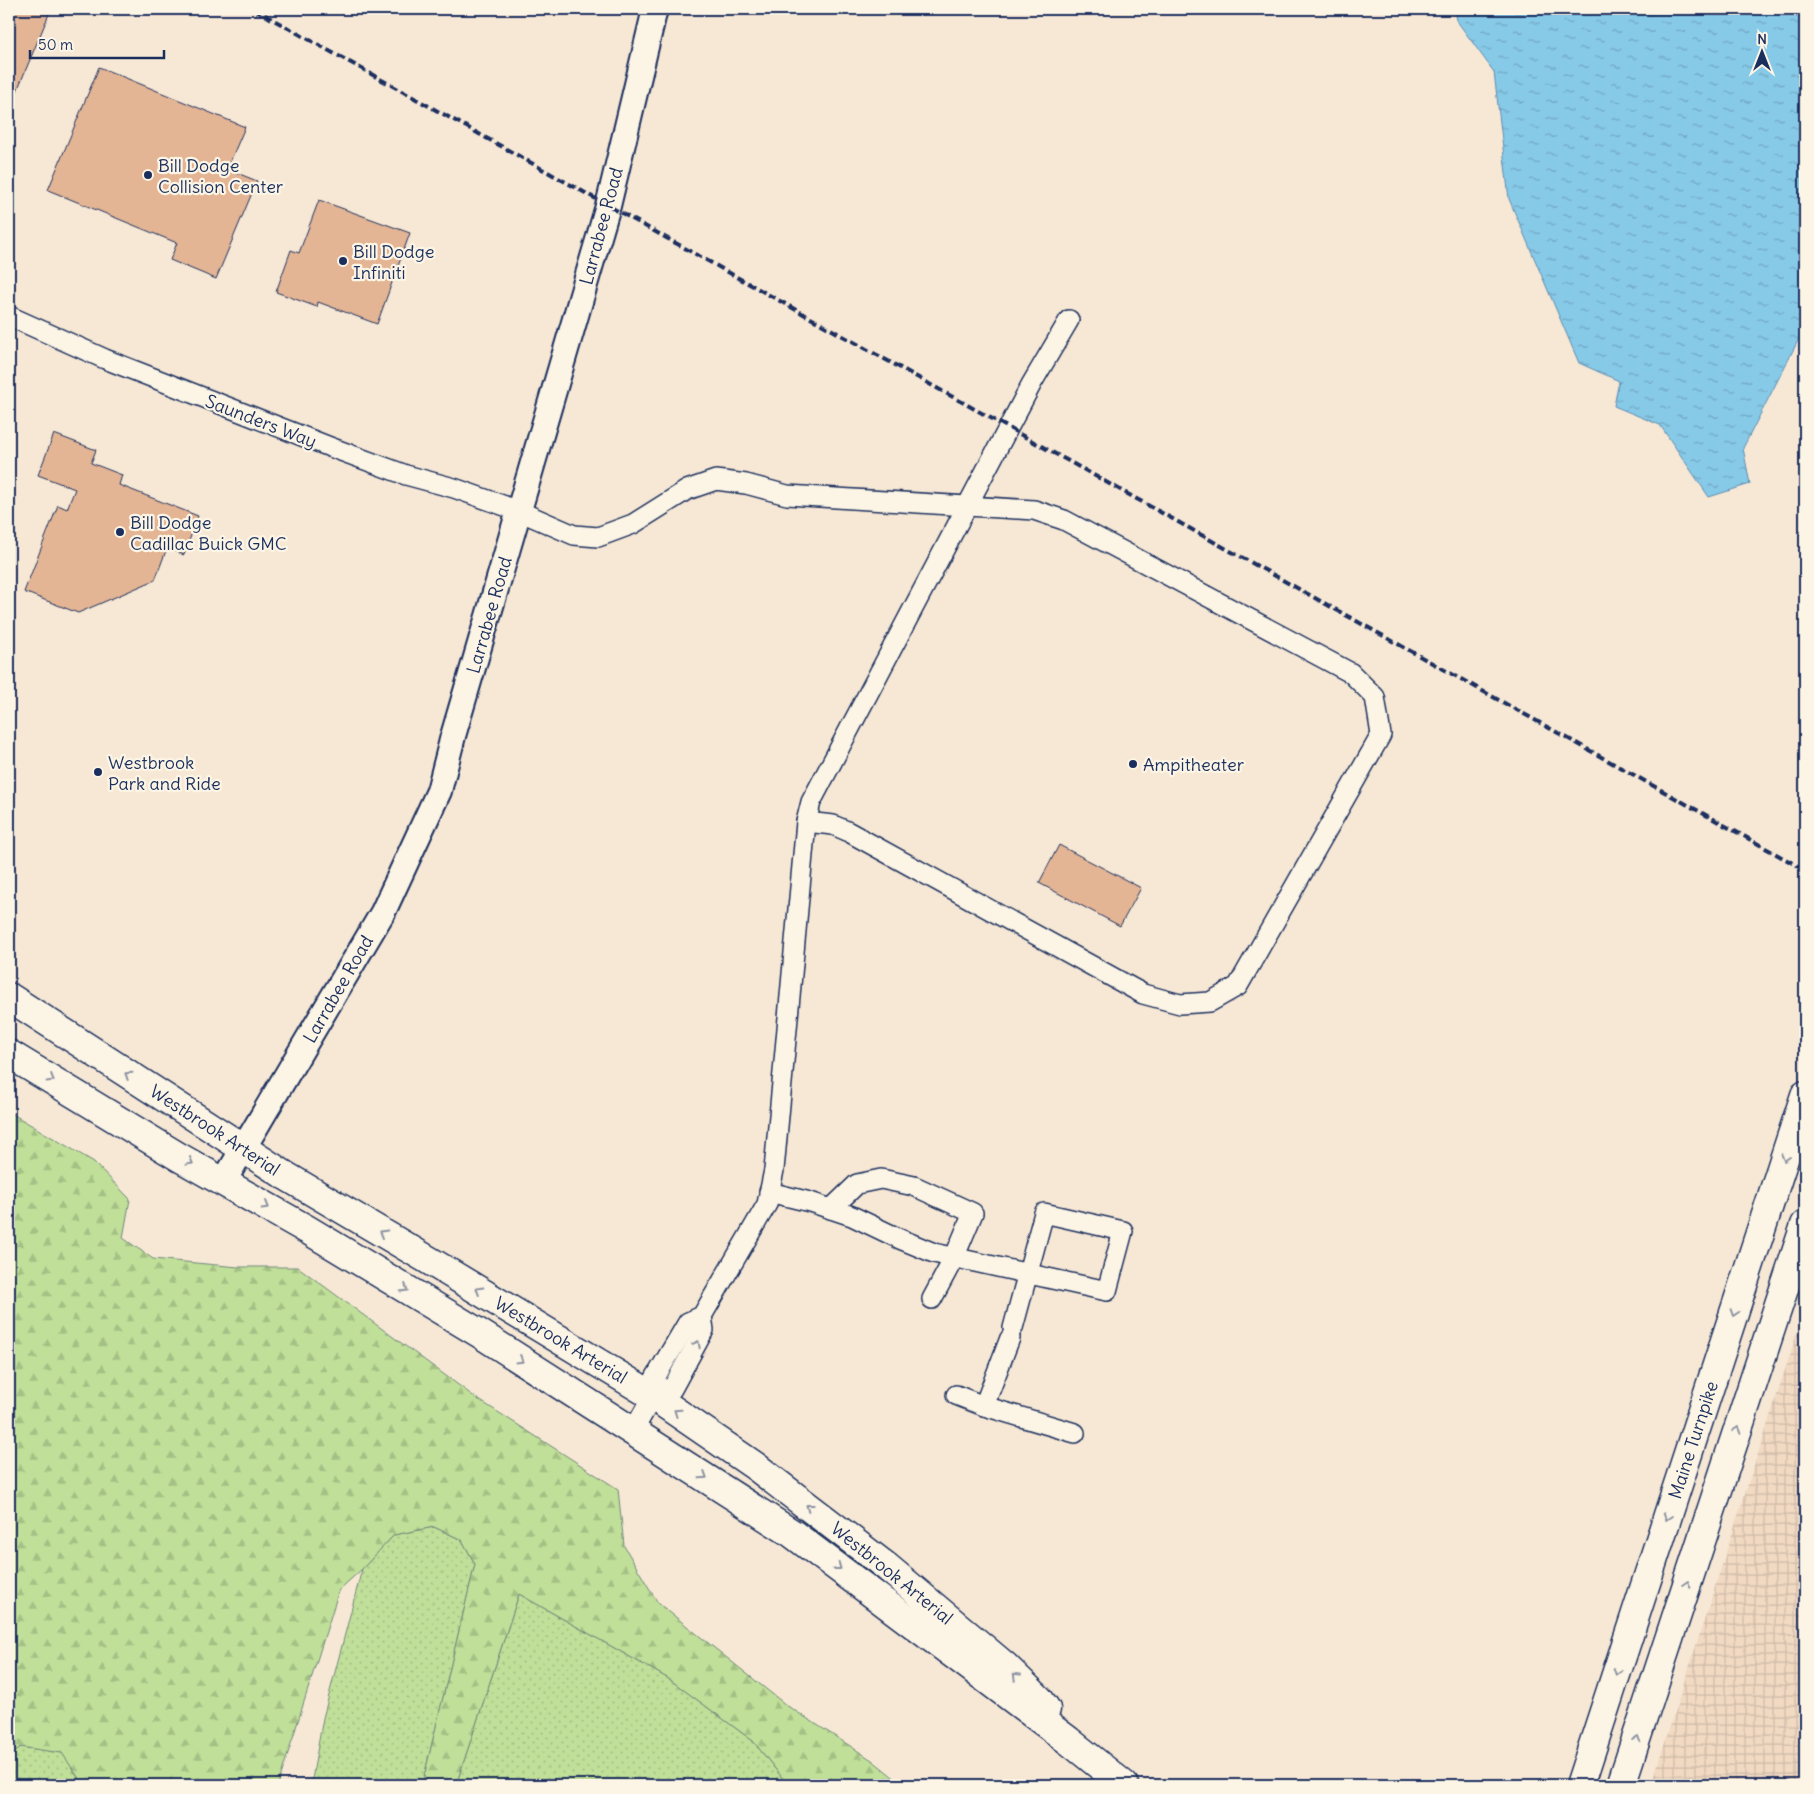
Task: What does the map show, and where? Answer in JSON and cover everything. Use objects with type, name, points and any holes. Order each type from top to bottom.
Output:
[{"type":"highway","name":"Westbrook Arterial","points":[[9,997],[286,1176],[656,1393],[887,1567],[1012,1672],[1039,1699],[1069,1741]]},
{"type":"highway","name":"Westbrook Arterial","points":[[9,1054],[470,1328],[793,1534],[1069,1741],[1124,1785]]},
{"type":"highway","name":"Maine Turnpike","points":[[1580,1785],[1805,1095]]},
{"type":"highway","points":[[1622,1785],[1805,1225]]},
{"type":"main road","name":"Larrabee Road","points":[[224,1181],[383,912],[439,791],[453,736],[608,206],[655,9]]},
{"type":"lane","name":"Saunders Way","points":[[9,316],[105,359],[330,447],[406,475],[454,488],[519,511],[574,535],[598,537],[633,524],[687,490],[716,480],[746,484],[786,495],[1034,510],[1064,520],[1351,673],[1375,697],[1381,735],[1238,986],[1210,1002],[1180,1004],[1143,994],[846,831],[833,826],[806,822]]},
{"type":"lane","points":[[633,1431],[656,1393],[672,1389],[704,1330],[702,1316],[767,1204],[774,1170],[806,822],[811,802],[1032,383],[1070,320]]},
{"type":"lane","points":[[831,1209],[857,1184],[881,1179],[914,1186],[973,1213],[954,1258],[932,1299]]},
{"type":"lane","points":[[769,1192],[810,1202],[852,1216],[900,1240],[934,1253],[954,1258],[1028,1274],[1106,1291],[1123,1230],[1044,1213],[1028,1274],[1012,1333],[984,1406]]},
{"type":"lane","points":[[956,1395],[984,1406],[1075,1433]]},
{"type":"shaded area","points":[[1805,1308],[1805,1785],[1651,1785]]},
{"type":"green space","points":[[9,1112],[94,1162],[130,1199],[123,1238],[153,1259],[238,1267],[298,1267],[476,1398],[618,1489],[624,1546],[658,1603],[786,1705],[872,1760],[903,1785],[788,1785],[753,1741],[669,1679],[519,1594],[456,1785],[422,1785],[475,1564],[462,1540],[434,1527],[394,1535],[339,1590],[278,1785],[79,1785],[80,1780],[62,1753],[20,1747],[9,1759]]},
{"type":"green space","points":[[434,1527],[462,1540],[475,1564],[422,1785],[311,1785],[323,1718],[362,1569],[394,1535]]},
{"type":"green space","points":[[519,1594],[669,1679],[753,1741],[788,1785],[456,1785]]},
{"type":"green space","points":[[20,1747],[63,1753],[80,1781],[79,1785],[9,1785],[9,1759]]},
{"type":"water","points":[[1455,9],[1805,9],[1805,327],[1743,448],[1750,484],[1709,497],[1660,425],[1614,406],[1619,381],[1579,363],[1509,199],[1494,72],[1457,21]]},
{"type":"building","points":[[9,9],[37,9],[49,14],[9,110]]},
{"type":"building","name":"Bill Dodge Collision Center","points":[[99,67],[245,127],[227,169],[257,181],[216,279],[170,260],[177,243],[48,190]]},
{"type":"building","name":"Bill Dodge Infiniti","points":[[319,200],[410,233],[377,324],[318,302],[317,307],[276,292],[291,250],[299,253]]},
{"type":"building","name":"Bill Dodge Cadillac Buick GMC","points":[[54,434],[96,450],[91,463],[122,475],[119,485],[198,516],[184,555],[167,548],[155,580],[78,613],[24,592],[58,505],[67,509],[75,489],[38,475]]},
{"type":"building","points":[[1059,845],[1141,888],[1120,926],[1039,883]]},
{"type":"building","points":[[1785,1780],[1801,1785],[1783,1785]]},
{"type":"railway","points":[[254,9],[1805,870]]},
{"type":"place","name":"Bill Dodge Collision Center","points":[[148,175]]},
{"type":"place","name":"Bill Dodge Infiniti","points":[[343,261]]},
{"type":"place","name":"Bill Dodge Cadillac Buick GMC","points":[[120,532]]},
{"type":"place","name":"Ampitheater","points":[[1133,764]]},
{"type":"place","name":"Westbrook Park and Ride","points":[[98,772]]}]
